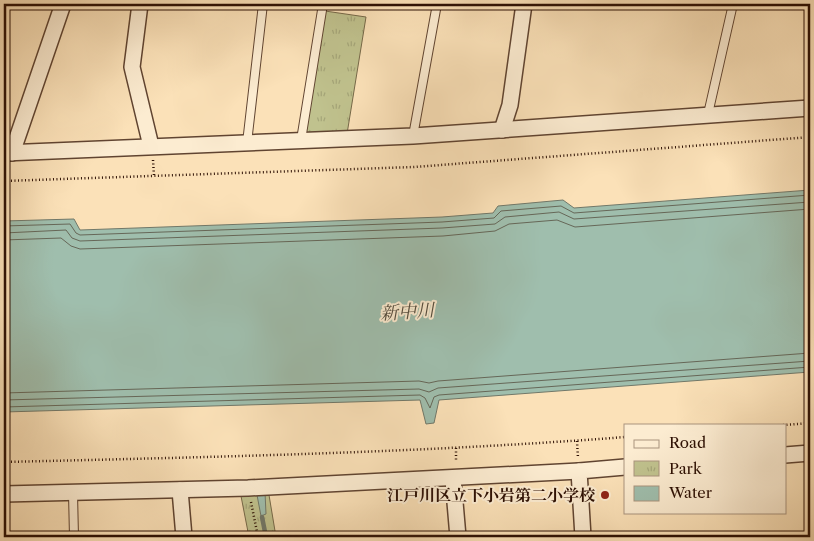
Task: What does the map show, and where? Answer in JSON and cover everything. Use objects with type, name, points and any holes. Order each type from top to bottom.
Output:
[{"type":"street","points":[[63,4],[8,153],[414,136],[810,108]]},
{"type":"street","points":[[140,4],[132,67],[152,146]]},
{"type":"street","points":[[502,130],[510,105],[524,4]]},
{"type":"street","points":[[786,455],[810,453]]},
{"type":"street","points":[[4,494],[248,488],[453,479],[578,468],[624,467]]},
{"type":"street","points":[[578,468],[583,537]]},
{"type":"street","points":[[453,479],[458,537]]},
{"type":"street","points":[[180,490],[184,537]]},
{"type":"lane","points":[[247,143],[263,4]]},
{"type":"lane","points":[[301,140],[323,4]]},
{"type":"lane","points":[[414,136],[437,4]]},
{"type":"lane","points":[[708,114],[733,4]]},
{"type":"lane","points":[[73,493],[74,537]]},
{"type":"path","points":[[4,181],[414,167],[810,137]]},
{"type":"path","points":[[786,425],[810,423]]},
{"type":"path","points":[[4,462],[221,457],[456,448],[624,437]]},
{"type":"path","points":[[577,441],[578,468]]},
{"type":"path","points":[[456,448],[456,464]]},
{"type":"path","points":[[248,488],[258,537]]},
{"type":"green space","points":[[325,11],[366,17],[347,134],[305,136]]},
{"type":"green space","points":[[268,489],[276,537],[249,537],[240,491]]},
{"type":"water","name":"新中川","points":[[810,190],[810,372],[439,400],[434,423],[426,424],[420,400],[4,412],[4,221],[74,219],[80,230],[442,217],[493,213],[498,206],[563,200],[574,208]]},
{"type":"water","points":[[258,491],[265,492],[266,514],[261,516],[257,495]]},
{"type":"waterway","points":[[262,517],[266,537]]},
{"type":"place","name":"江戸川区立下小岩第二小学校","points":[[605,495]]}]
